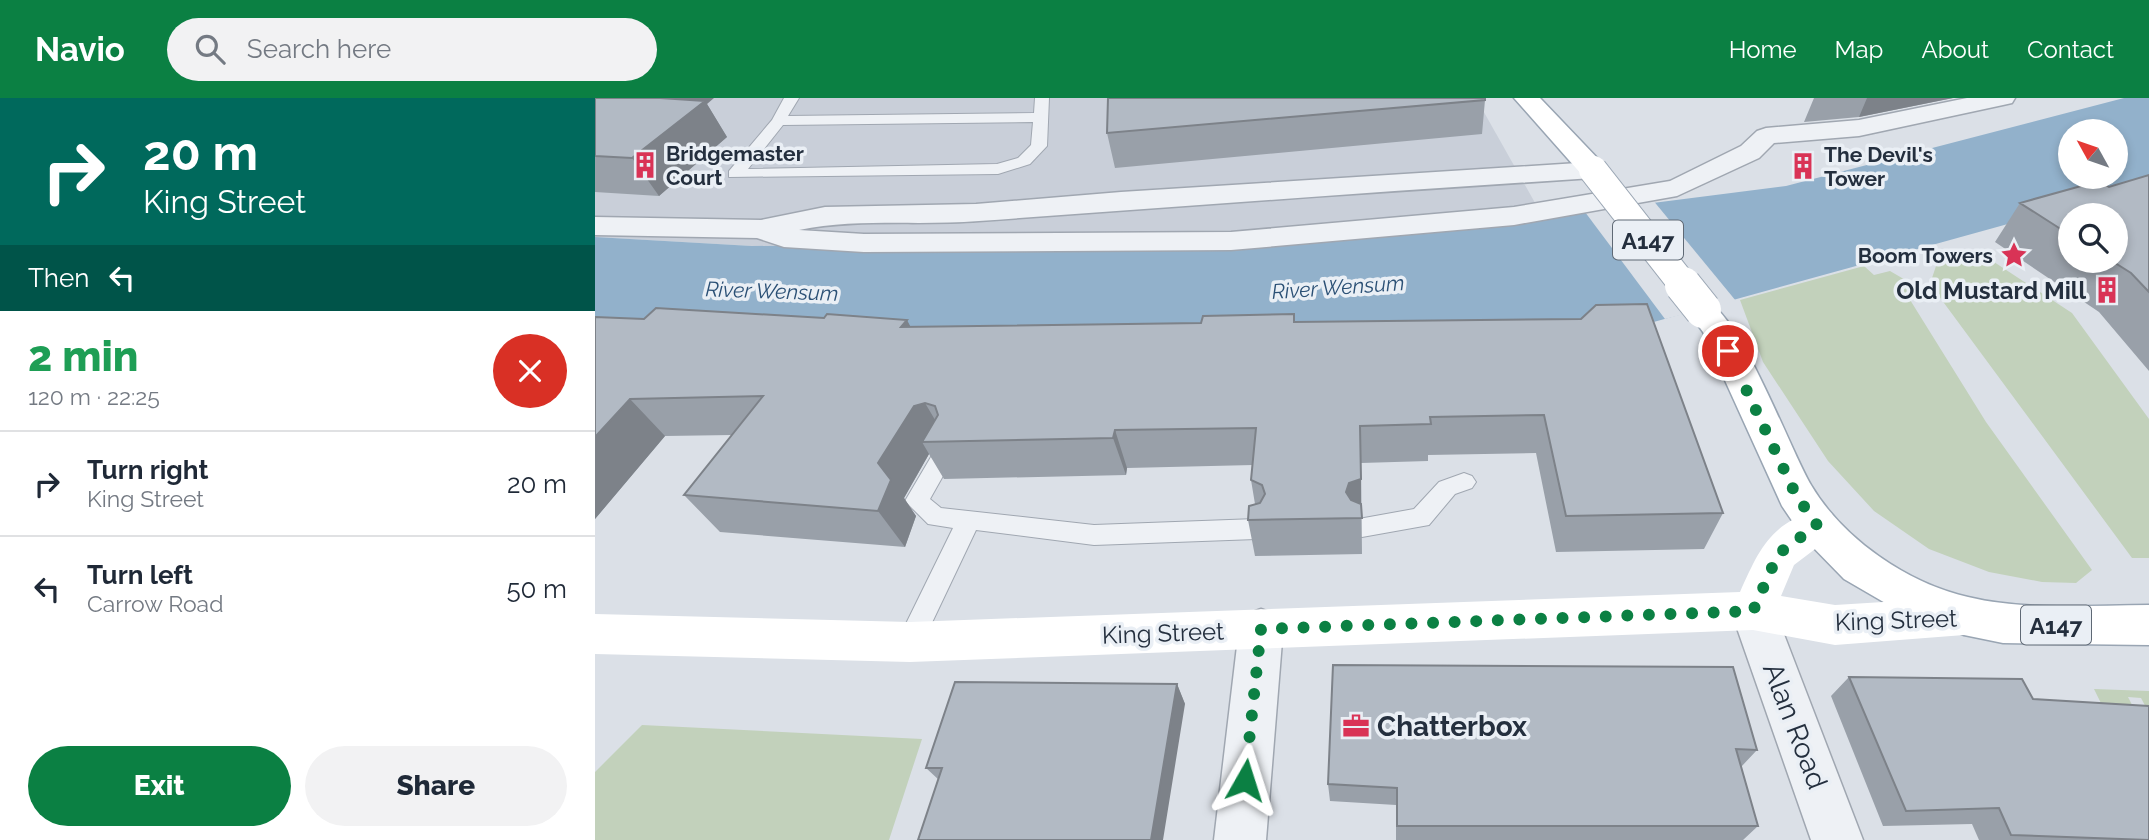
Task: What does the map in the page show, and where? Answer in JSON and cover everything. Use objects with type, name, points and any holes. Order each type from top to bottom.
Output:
[{"type":"street","name":"A147","points":[[1526,98],[1593,170],[1718,329],[1796,495],[1817,525],[1859,566],[1902,592],[1964,616]]},
{"type":"street","points":[[761,229],[784,238],[865,243],[1231,241],[1514,216],[1677,188],[1750,152],[1766,136],[1859,128],[2003,98]]},
{"type":"street","points":[[595,226],[761,229],[825,216],[976,213],[1121,200],[1593,170]]},
{"type":"street","points":[[1753,611],[1778,554],[1817,525]]},
{"type":"street","name":"King Street","points":[[595,634],[910,642],[1753,611],[1835,625],[1964,616],[2003,623],[2149,625]]},
{"type":"street","name":"Alan Road","points":[[1753,611],[1837,840]]},
{"type":"street","points":[[1240,840],[1261,629]]},
{"type":"lane","points":[[792,98],[783,108],[779,121],[735,174],[998,169],[1024,161],[1039,146],[1042,98]]},
{"type":"lane","points":[[779,121],[1040,117]]},
{"type":"lane","points":[[946,451],[917,501],[936,517],[1094,535],[1256,529]]},
{"type":"lane","points":[[1362,527],[1422,518],[1447,488],[1464,482]]},
{"type":"lane","points":[[910,642],[969,519]]},
{"type":"shaded area","points":[[595,98],[1476,98],[1543,217],[1231,241],[752,246],[595,237]]},
{"type":"green space","points":[[1959,258],[1991,260],[2072,313],[2149,419],[2149,558],[2132,558],[1930,284],[1936,266]]},
{"type":"green space","points":[[1864,266],[1874,275],[1890,271],[1914,285],[1907,295],[1986,422],[2092,570],[2076,583],[2042,582],[1989,572],[1929,549],[1874,511],[1828,461],[1763,362],[1740,300]]},
{"type":"green space","points":[[2094,689],[2149,691],[2149,713],[2141,698],[2128,697],[2149,738],[2149,801]]},
{"type":"green space","points":[[642,725],[922,739],[889,840],[595,840],[595,772]]},
{"type":"water","name":"River Wensum","points":[[2124,98],[2149,98],[2149,185],[2084,203],[2058,203],[2058,210],[1632,328],[595,342],[595,237],[752,246],[1231,241],[1543,217],[1786,186]]},
{"type":"pier","points":[[1652,199],[1736,301],[1665,319],[1582,208]]},
{"type":"building","points":[[595,98],[705,101],[632,158],[595,156]]},
{"type":"building","points":[[1108,98],[1485,98],[1485,100],[1107,133]]},
{"type":"building","points":[[2149,175],[2149,292],[2128,271],[2128,203],[2058,203],[2058,227],[2020,203],[2070,189],[2128,189],[2128,181]]},
{"type":"building","points":[[1647,304],[1723,513],[1566,516],[1544,415],[1430,417],[1431,424],[1360,426],[1361,479],[1349,483],[1346,492],[1351,500],[1361,504],[1362,518],[1248,520],[1249,506],[1260,503],[1265,494],[1262,485],[1251,480],[1256,428],[1115,430],[1113,438],[922,442],[938,415],[935,406],[925,403],[914,406],[878,463],[891,480],[878,511],[684,495],[763,396],[630,399],[595,437],[595,317],[644,319],[656,308],[824,318],[827,314],[907,320],[901,327],[1201,323],[1203,316],[1294,314],[1294,322],[1581,319],[1596,305]]},
{"type":"building","points":[[1333,665],[1733,667],[1757,750],[1736,749],[1758,826],[1397,826],[1397,788],[1328,784]]},
{"type":"building","points":[[1849,677],[2022,679],[2033,699],[2149,706],[2149,840],[2011,835],[1999,808],[1906,811]]},
{"type":"building","points":[[955,682],[1177,684],[1151,840],[918,840],[942,768],[926,768]]},
{"type":"place","name":"Bridgemaster Court","points":[[645,165]]},
{"type":"place","name":"The Devil's Tower","points":[[1803,166]]},
{"type":"place","name":"Boom Towers","points":[[2014,255]]},
{"type":"place","name":"Old Mustard Mill","points":[[2107,290]]},
{"type":"place","name":"Chatterbox","points":[[1356,726]]},
{"type":"route","points":[[1245,780],[1261,629],[1665,612],[1679,614],[1753,611],[1778,554],[1817,525],[1796,495],[1728,351]]}]
